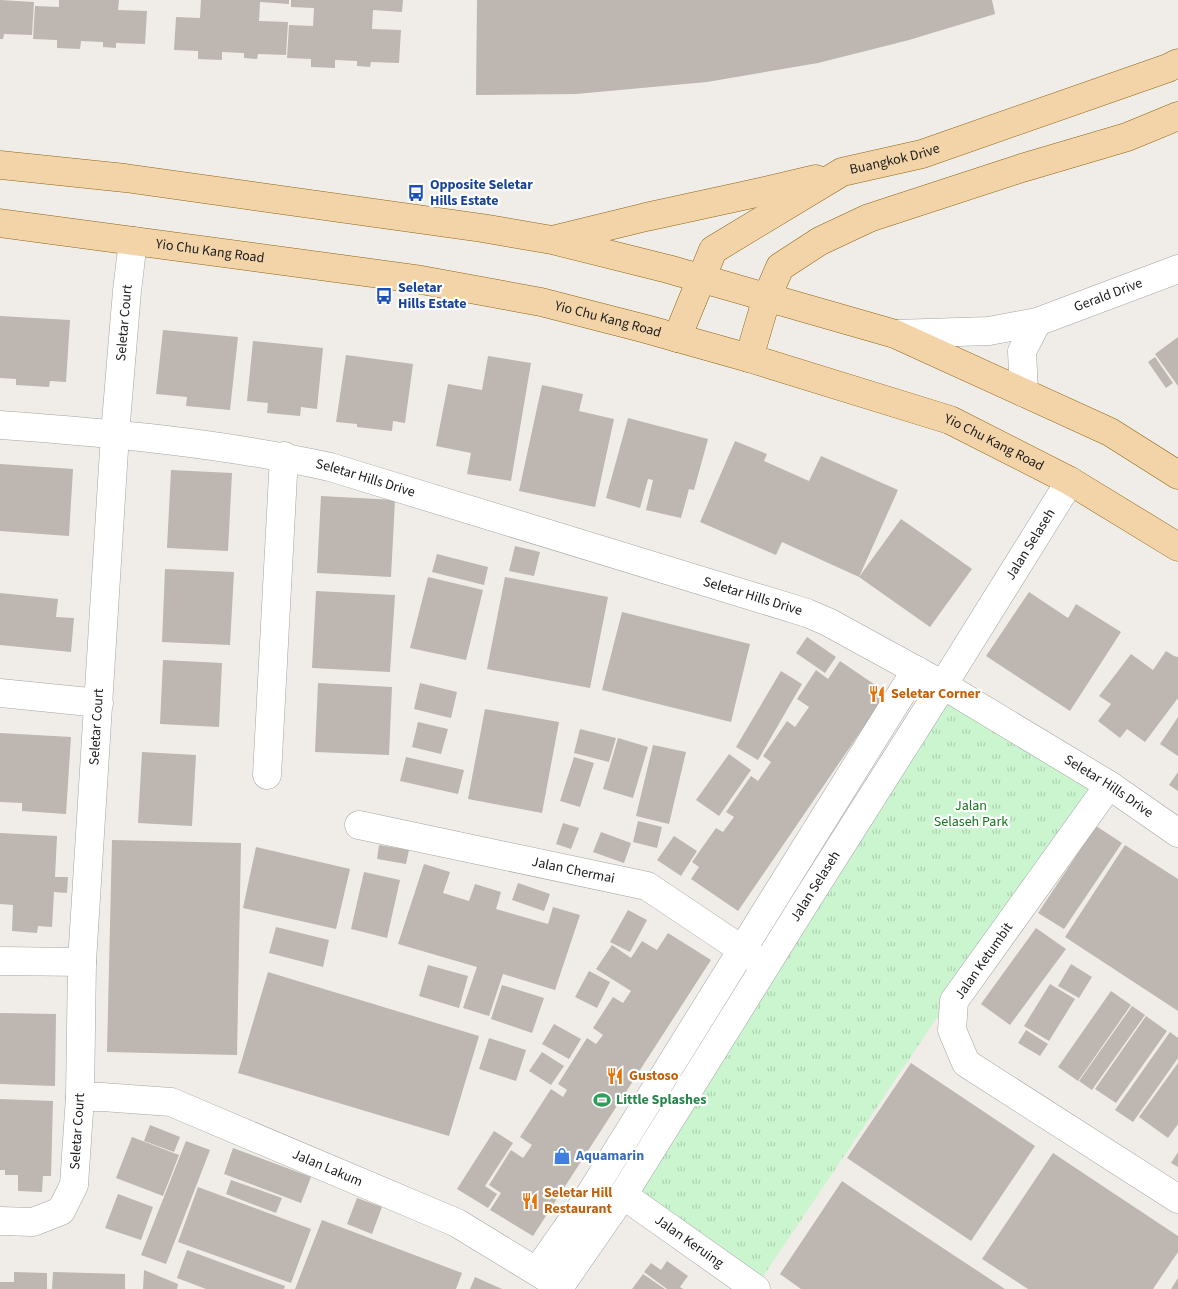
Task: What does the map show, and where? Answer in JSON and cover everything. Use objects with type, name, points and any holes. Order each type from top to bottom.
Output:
[{"type":"main road","name":"Buangkok Drive","points":[[677,338],[714,250],[842,172],[922,154],[1178,64]]},
{"type":"main road","points":[[749,358],[767,297],[780,266],[820,241],[869,218],[1127,136],[1178,116]]},
{"type":"main road","points":[[0,164],[125,178],[482,228],[552,240],[702,278],[895,334],[1110,432],[1178,474]]},
{"type":"main road","points":[[552,240],[646,216],[747,195],[842,172]]},
{"type":"main road","name":"Yio Chu Kang Road","points":[[0,223],[416,279],[541,302],[677,338],[749,358],[950,420],[1070,481],[1178,547]]},
{"type":"street","name":"Seletar Court","points":[[0,1221],[33,1222],[61,1210],[74,1185],[80,1097],[82,962],[115,434],[133,241]]},
{"type":"street","name":"Gerald Drive","points":[[895,334],[989,331],[1037,322],[1178,269]]},
{"type":"street","points":[[1024,393],[1022,351],[1037,322]]},
{"type":"street","name":"Seletar Hills Drive","points":[[0,424],[115,434],[284,456],[330,467],[807,613],[828,622],[943,685],[1109,785],[1178,833]]},
{"type":"street","points":[[267,775],[284,456]]},
{"type":"street","name":"Jalan Selaseh","points":[[559,1287],[623,1195],[1070,481]]},
{"type":"street","points":[[537,1272],[586,1201],[916,670]]},
{"type":"street","points":[[0,693],[99,703]]},
{"type":"street","name":"Jalan Ketumbit","points":[[1109,785],[954,1001],[952,1030],[966,1063],[1178,1200]]},
{"type":"street","name":"Jalan Chermai","points":[[358,825],[648,886],[767,966]]},
{"type":"street","points":[[0,961],[82,962]]},
{"type":"street","name":"Jalan Lakum","points":[[80,1097],[171,1102],[457,1223],[559,1287]]},
{"type":"street","name":"Jalan Keruing","points":[[623,1195],[756,1289]]},
{"type":"green space","name":"Jalan Selaseh Park","points":[[945,693],[1094,784],[758,1284],[632,1194]]},
{"type":"building","points":[[0,0],[34,2],[32,35],[4,34],[3,39],[0,39]]},
{"type":"building","points":[[59,0],[119,0],[118,10],[147,11],[145,44],[116,43],[116,48],[103,47],[103,42],[81,41],[80,49],[57,48],[57,40],[33,39],[35,6],[59,7]]},
{"type":"building","points":[[201,0],[289,0],[289,4],[260,2],[259,21],[288,22],[286,55],[258,54],[257,59],[244,58],[244,53],[222,52],[222,60],[198,59],[198,51],[174,50],[176,17],[200,18]]},
{"type":"building","points":[[291,0],[403,0],[402,12],[373,10],[372,29],[401,30],[399,63],[371,62],[370,67],[357,66],[357,61],[335,60],[335,68],[311,67],[311,59],[287,58],[289,25],[313,26],[314,8],[291,7]]},
{"type":"building","points":[[477,0],[992,0],[995,14],[909,40],[818,63],[707,82],[576,94],[476,95]]},
{"type":"building","points":[[0,316],[70,320],[66,382],[50,381],[49,387],[16,385],[16,379],[0,378]]},
{"type":"building","points":[[163,330],[238,337],[230,410],[186,406],[187,397],[156,394]]},
{"type":"building","points":[[1178,337],[1178,386],[1155,354]]},
{"type":"building","points":[[253,341],[323,348],[317,409],[301,407],[300,416],[267,413],[268,403],[247,401]]},
{"type":"building","points":[[346,355],[413,364],[405,423],[393,421],[392,431],[357,427],[357,424],[336,422]]},
{"type":"building","points":[[488,356],[531,363],[511,481],[467,474],[471,453],[436,446],[448,384],[482,390]]},
{"type":"building","points":[[1155,357],[1173,383],[1166,388],[1148,362]]},
{"type":"building","points":[[542,385],[583,394],[579,411],[614,419],[595,507],[519,491]]},
{"type":"building","points":[[628,418],[708,439],[694,490],[689,489],[681,518],[646,510],[653,480],[648,479],[640,508],[606,498]]},
{"type":"building","points":[[735,441],[767,454],[764,461],[809,481],[821,456],[898,490],[859,577],[782,542],[776,555],[700,522]]},
{"type":"building","points":[[0,464],[73,469],[69,536],[0,531]]},
{"type":"building","points":[[171,470],[232,473],[228,551],[167,548]]},
{"type":"building","points":[[321,496],[395,500],[391,577],[317,573]]},
{"type":"building","points":[[901,519],[972,569],[930,627],[859,577]]},
{"type":"building","points":[[515,546],[540,552],[534,576],[509,571]]},
{"type":"building","points":[[437,554],[488,567],[484,585],[432,572]]},
{"type":"building","points":[[165,569],[234,572],[230,645],[162,642]]},
{"type":"building","points":[[428,577],[483,590],[466,660],[410,648]]},
{"type":"building","points":[[505,577],[608,597],[590,688],[487,669]]},
{"type":"building","points":[[316,591],[395,595],[390,672],[312,668]]},
{"type":"building","points":[[1029,592],[1068,618],[1076,604],[1121,632],[1070,711],[986,656]]},
{"type":"building","points":[[0,593],[58,599],[56,617],[74,618],[71,652],[0,645]]},
{"type":"building","points":[[622,612],[750,644],[731,722],[602,690]]},
{"type":"building","points":[[807,637],[836,657],[825,673],[796,653]]},
{"type":"building","points":[[1166,651],[1178,657],[1178,698],[1145,742],[1127,729],[1120,738],[1098,721],[1111,704],[1099,696],[1131,654],[1153,670]]},
{"type":"building","points":[[163,660],[222,663],[219,727],[160,724]]},
{"type":"building","points":[[840,661],[887,693],[738,911],[691,879],[699,867],[692,862],[716,828],[723,832],[734,817],[726,812],[751,776],[758,781],[771,762],[763,756],[787,721],[795,727],[809,707],[797,699],[816,670],[828,679]]},
{"type":"building","points":[[781,671],[802,684],[758,760],[736,747]]},
{"type":"building","points":[[318,683],[392,687],[389,755],[315,752]]},
{"type":"building","points":[[420,683],[457,692],[451,718],[414,709]]},
{"type":"building","points":[[485,709],[559,722],[542,813],[468,799]]},
{"type":"building","points":[[1178,717],[1178,756],[1160,744]]},
{"type":"building","points":[[418,722],[448,729],[441,754],[412,747]]},
{"type":"building","points":[[580,729],[616,738],[609,762],[574,753]]},
{"type":"building","points":[[0,733],[71,737],[66,814],[22,811],[22,803],[0,802]]},
{"type":"building","points":[[618,738],[648,747],[633,798],[603,789]]},
{"type":"building","points":[[653,745],[686,752],[669,824],[636,816]]},
{"type":"building","points":[[142,752],[196,755],[192,826],[138,823]]},
{"type":"building","points":[[729,754],[751,770],[719,816],[696,800]]},
{"type":"building","points":[[406,757],[464,770],[458,794],[400,781]]},
{"type":"building","points":[[574,757],[594,763],[580,807],[560,801]]},
{"type":"building","points":[[1178,772],[1178,791],[1169,785]]},
{"type":"building","points":[[638,821],[662,827],[657,848],[633,842]]},
{"type":"building","points":[[563,823],[579,828],[571,849],[556,844]]},
{"type":"building","points":[[1096,826],[1122,843],[1064,929],[1038,913]]},
{"type":"building","points":[[601,832],[631,843],[624,863],[593,852]]},
{"type":"building","points":[[0,833],[57,836],[55,877],[68,877],[67,893],[54,892],[52,927],[38,926],[37,933],[12,931],[13,905],[0,904]]},
{"type":"building","points":[[674,836],[697,851],[681,876],[657,860]]},
{"type":"building","points":[[112,840],[241,843],[237,1055],[107,1052]]},
{"type":"building","points":[[379,845],[409,850],[406,864],[377,859]]},
{"type":"building","points":[[1125,845],[1178,879],[1178,1011],[1065,937]]},
{"type":"building","points":[[256,847],[350,869],[336,929],[243,908]]},
{"type":"building","points":[[424,864],[450,872],[443,893],[469,901],[475,884],[501,892],[496,909],[548,924],[553,907],[580,915],[555,990],[503,974],[489,1016],[463,1008],[477,967],[398,944]]},
{"type":"building","points":[[364,872],[400,880],[387,938],[351,929]]},
{"type":"building","points":[[518,883],[550,894],[544,911],[512,900]]},
{"type":"building","points":[[628,910],[647,920],[630,952],[610,942]]},
{"type":"building","points":[[276,927],[329,940],[323,967],[269,953]]},
{"type":"building","points":[[1036,928],[1066,949],[1010,1025],[981,1004]]},
{"type":"building","points":[[668,933],[711,960],[533,1236],[490,1210],[501,1193],[489,1185],[511,1150],[523,1158],[532,1145],[520,1137],[551,1089],[563,1097],[567,1090],[558,1084],[587,1038],[596,1044],[603,1035],[593,1028],[613,997],[623,1003],[631,991],[596,969],[612,945],[631,958],[642,941],[657,950]]},
{"type":"building","points":[[1071,964],[1092,977],[1079,998],[1058,986]]},
{"type":"building","points":[[428,965],[468,976],[459,1008],[419,996]]},
{"type":"building","points":[[589,971],[610,982],[597,1008],[575,997]]},
{"type":"building","points":[[268,972],[479,1036],[449,1136],[238,1073]]},
{"type":"building","points":[[1050,984],[1075,999],[1049,1041],[1024,1026]]},
{"type":"building","points":[[502,985],[544,998],[532,1033],[491,1019]]},
{"type":"building","points":[[1111,991],[1131,1005],[1078,1081],[1058,1067]]},
{"type":"building","points":[[1132,1006],[1145,1015],[1092,1090],[1079,1081]]},
{"type":"building","points":[[0,1013],[56,1014],[55,1086],[0,1084]]},
{"type":"building","points":[[1146,1016],[1167,1031],[1116,1103],[1095,1089]]},
{"type":"building","points":[[554,1024],[581,1039],[569,1059],[542,1044]]},
{"type":"building","points":[[1026,1030],[1048,1044],[1040,1056],[1018,1043]]},
{"type":"building","points":[[1170,1032],[1178,1038],[1178,1058],[1133,1122],[1115,1110]]},
{"type":"building","points":[[489,1038],[526,1050],[516,1081],[479,1069]]},
{"type":"building","points":[[542,1052],[564,1066],[551,1085],[529,1071]]},
{"type":"building","points":[[911,1063],[1035,1146],[971,1241],[847,1158]]},
{"type":"building","points":[[1178,1063],[1178,1124],[1168,1138],[1139,1117]]},
{"type":"building","points":[[0,1099],[53,1101],[51,1176],[43,1176],[42,1192],[18,1191],[18,1175],[5,1175],[5,1170],[0,1170]]},
{"type":"building","points":[[150,1125],[180,1137],[174,1152],[144,1141]]},
{"type":"building","points":[[494,1131],[513,1143],[485,1186],[497,1194],[488,1208],[457,1189]]},
{"type":"building","points":[[132,1137],[179,1155],[163,1196],[116,1178]]},
{"type":"building","points":[[186,1141],[210,1150],[166,1264],[141,1255]]},
{"type":"building","points":[[233,1148],[311,1177],[301,1203],[224,1174]]},
{"type":"building","points":[[1178,1152],[1178,1167],[1171,1163]]},
{"type":"building","points":[[1053,1153],[1178,1236],[1178,1252],[1153,1289],[1028,1289],[982,1259]]},
{"type":"building","points":[[231,1180],[282,1198],[276,1213],[226,1194]]},
{"type":"building","points":[[842,1181],[1005,1289],[801,1289],[780,1274]]},
{"type":"building","points":[[198,1187],[311,1229],[291,1283],[178,1242]]},
{"type":"building","points":[[118,1194],[153,1207],[141,1240],[105,1228]]},
{"type":"building","points":[[357,1198],[382,1207],[372,1234],[347,1224]]},
{"type":"building","points":[[322,1220],[462,1273],[456,1289],[295,1289]]},
{"type":"building","points":[[187,1250],[285,1286],[284,1289],[206,1289],[177,1278]]},
{"type":"building","points":[[667,1261],[688,1276],[680,1287],[683,1289],[667,1289],[644,1272],[651,1263],[661,1270]]},
{"type":"building","points":[[144,1270],[178,1284],[177,1289],[143,1289]]},
{"type":"building","points":[[14,1272],[47,1273],[47,1289],[0,1289],[0,1282],[14,1282]]},
{"type":"building","points":[[53,1272],[125,1274],[125,1289],[52,1289]]},
{"type":"building","points":[[643,1274],[665,1289],[632,1289]]},
{"type":"building","points":[[475,1277],[502,1289],[470,1289]]},
{"type":"building","points":[[1178,1278],[1178,1289],[1171,1289]]},
{"type":"place","name":"Opposite Seletar Hills Estate","points":[[416,193]]},
{"type":"place","name":"Seletar Hills Estate","points":[[384,296]]},
{"type":"place","name":"Seletar Corner","points":[[877,694]]},
{"type":"place","name":"Gustoso","points":[[615,1076]]},
{"type":"place","name":"Little Splashes","points":[[602,1100]]},
{"type":"place","name":"Aquamarin","points":[[562,1156]]},
{"type":"place","name":"Seletar Hill Restaurant","points":[[530,1201]]}]
